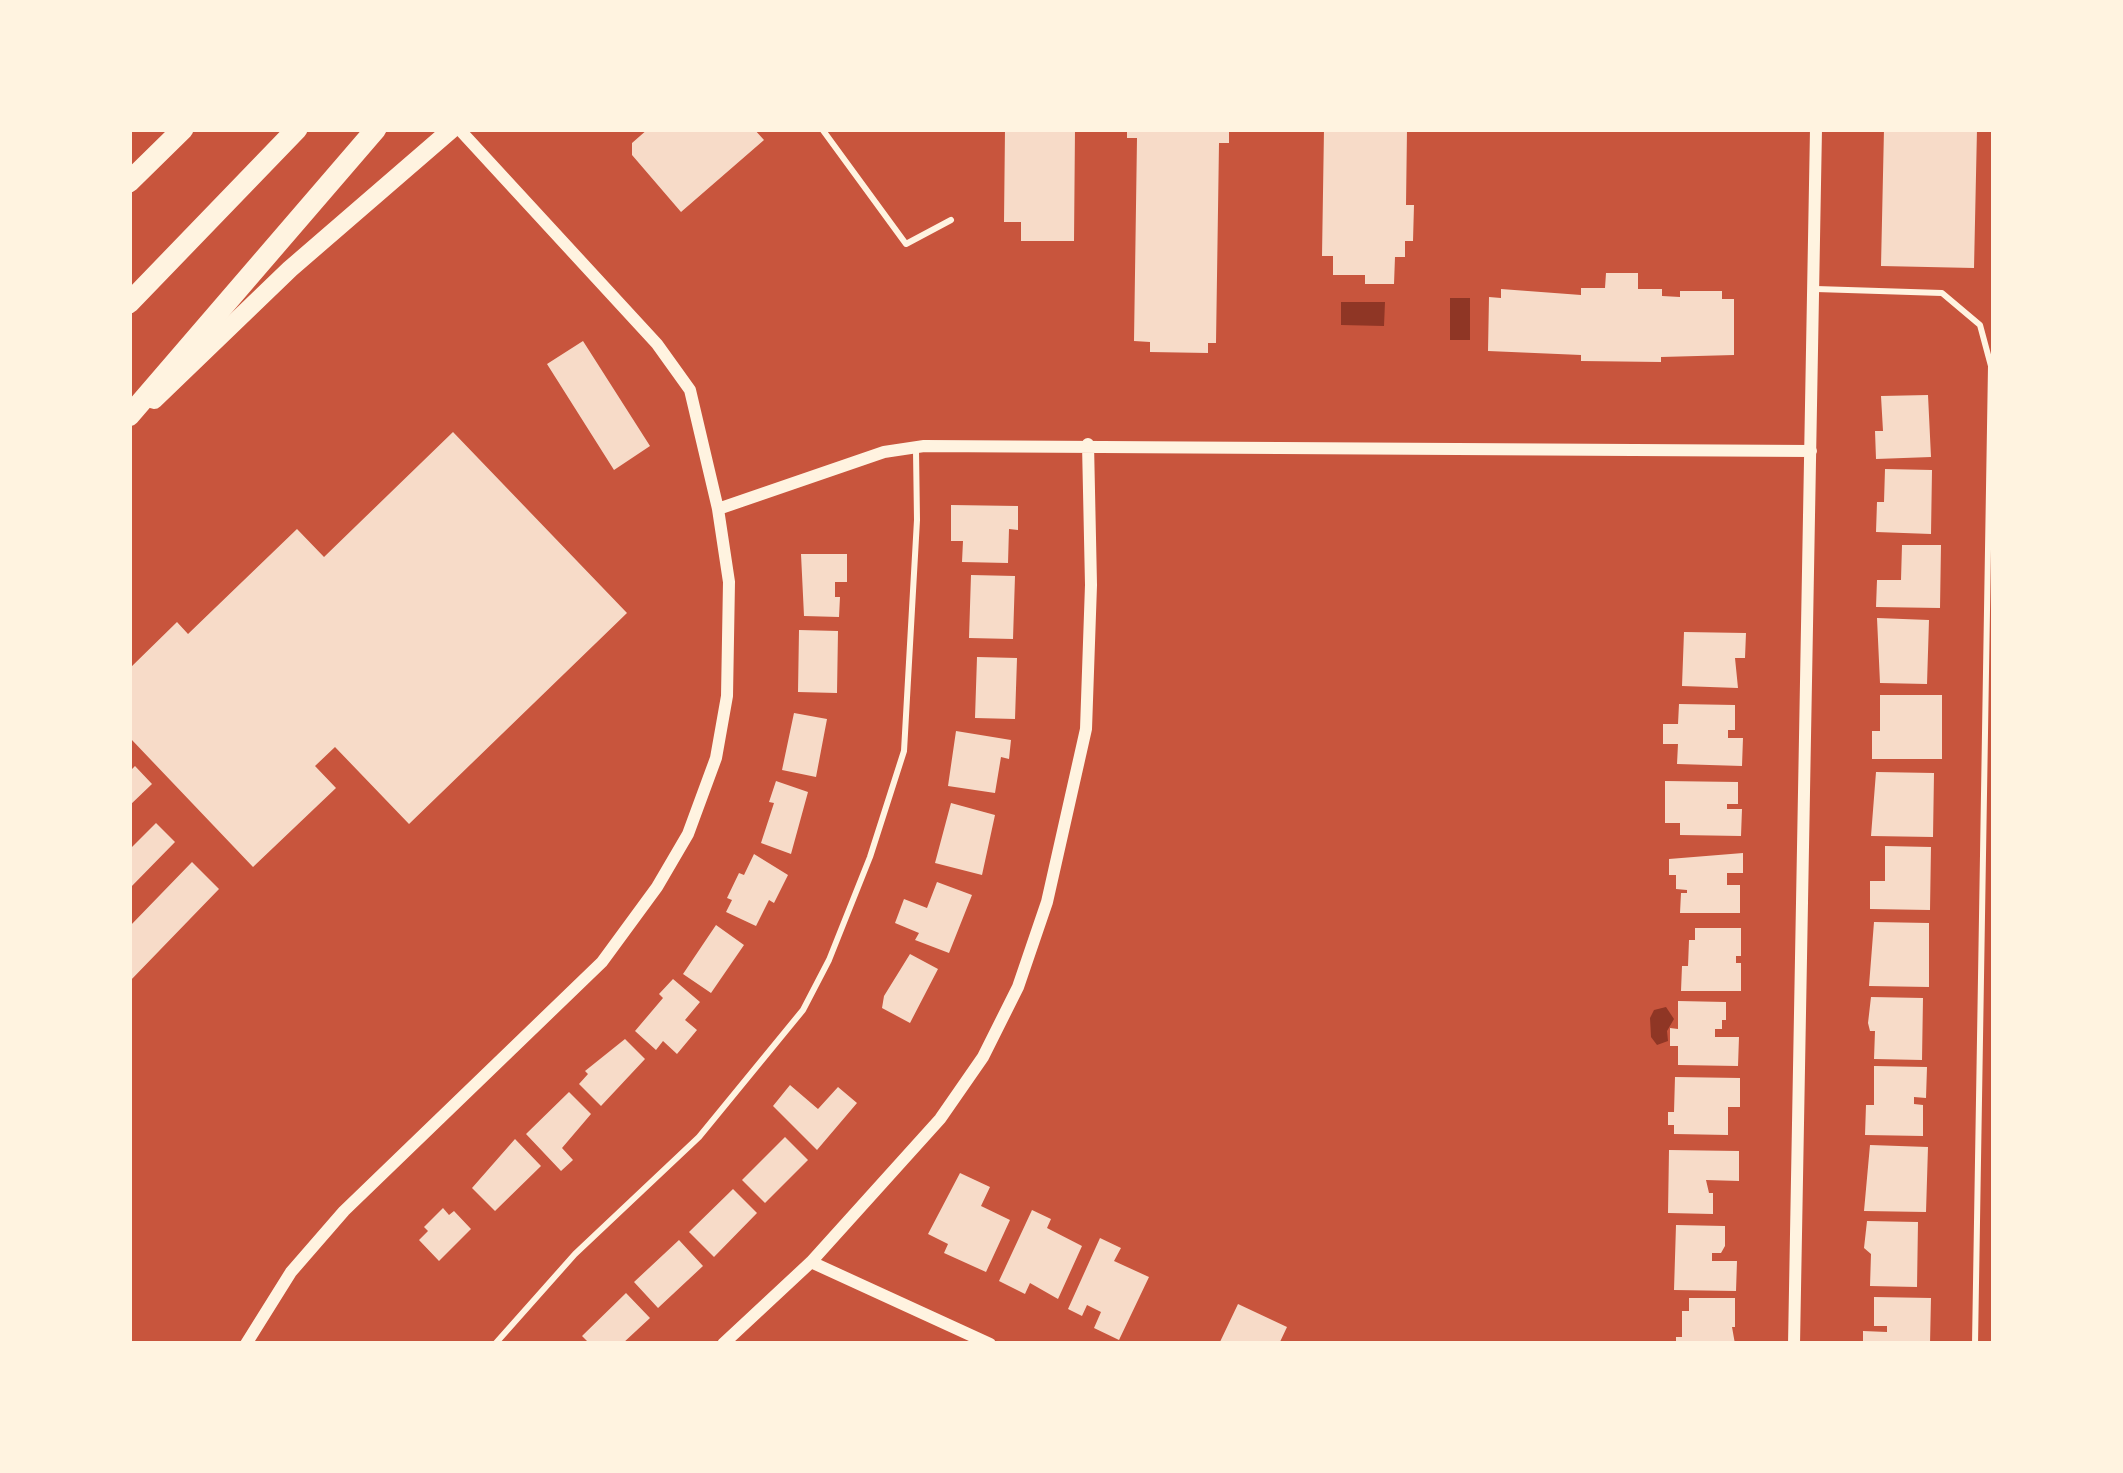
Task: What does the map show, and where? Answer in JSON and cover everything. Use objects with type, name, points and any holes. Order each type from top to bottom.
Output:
[{"type":"highway","points":[[129,182],[183,129]]},
{"type":"highway","points":[[129,303],[297,129]]},
{"type":"highway","points":[[129,420],[376,129]]},
{"type":"main road","points":[[129,420],[290,269],[455,129]]},
{"type":"street","points":[[246,1344],[291,1272],[344,1211],[602,962],[657,887],[688,834],[716,758],[727,696],[729,582],[718,509],[690,390],[657,344],[455,129]]},
{"type":"street","points":[[1794,1344],[1816,129]]},
{"type":"street","points":[[718,509],[884,452],[916,447],[1088,444],[1811,451]]},
{"type":"street","points":[[723,1344],[811,1262],[940,1118],[983,1057],[1018,987],[1047,902],[1086,729],[1088,444]]},
{"type":"street","points":[[811,1262],[990,1344]]},
{"type":"lane","points":[[822,129],[906,244],[951,220]]},
{"type":"lane","points":[[1814,289],[1942,293],[1980,326],[1991,367],[1975,1344]]},
{"type":"lane","points":[[495,1344],[575,1254],[699,1137],[803,1010],[830,960],[904,751],[917,520],[916,447]]},
{"type":"shaded area","points":[[1450,298],[1470,298],[1470,340],[1450,340]]},
{"type":"shaded area","points":[[1341,302],[1385,302],[1384,326],[1341,325]]},
{"type":"shaded area","points":[[1666,1007],[1674,1019],[1668,1041],[1657,1045],[1651,1037],[1650,1018],[1654,1010]]},
{"type":"building","points":[[648,129],[754,129],[764,140],[681,212],[632,155],[632,143]]},
{"type":"building","points":[[1005,129],[1075,129],[1074,241],[1021,241],[1021,222],[1004,222]]},
{"type":"building","points":[[1127,129],[1229,129],[1229,143],[1219,143],[1216,343],[1208,343],[1208,353],[1150,352],[1150,342],[1134,341],[1137,138],[1127,138]]},
{"type":"building","points":[[1324,129],[1407,129],[1406,205],[1414,205],[1413,241],[1405,241],[1405,257],[1395,257],[1394,284],[1365,284],[1365,275],[1333,275],[1333,256],[1322,256]]},
{"type":"building","points":[[1884,129],[1977,129],[1974,268],[1881,266]]},
{"type":"building","points":[[1606,273],[1638,273],[1638,289],[1662,289],[1662,296],[1722,291],[1722,299],[1734,299],[1734,355],[1661,357],[1661,362],[1581,361],[1581,355],[1488,351],[1489,297],[1501,298],[1501,289],[1581,295],[1581,288],[1605,288]]},
{"type":"building","points":[[583,341],[650,446],[614,470],[547,364]]},
{"type":"building","points":[[1928,395],[1931,457],[1876,459],[1875,431],[1883,431],[1881,396]]},
{"type":"building","points":[[453,432],[627,613],[409,824],[335,747],[315,766],[336,788],[253,867],[129,741],[129,669],[177,622],[188,634],[297,529],[324,557]]},
{"type":"building","points":[[1885,469],[1932,470],[1931,534],[1876,532],[1877,502],[1884,502]]},
{"type":"building","points":[[951,505],[1018,506],[1018,530],[1009,529],[1008,563],[962,562],[963,541],[951,541]]},
{"type":"building","points":[[1902,545],[1941,545],[1940,608],[1876,607],[1877,580],[1901,580]]},
{"type":"building","points":[[801,554],[847,554],[847,582],[835,582],[839,617],[804,616]]},
{"type":"building","points":[[971,575],[1015,576],[1013,639],[969,638]]},
{"type":"building","points":[[1877,618],[1929,620],[1927,684],[1880,683]]},
{"type":"building","points":[[799,630],[838,631],[837,693],[798,692]]},
{"type":"building","points":[[1684,632],[1746,633],[1745,658],[1735,658],[1738,688],[1682,686]]},
{"type":"building","points":[[977,657],[1017,658],[1015,719],[975,718]]},
{"type":"building","points":[[1880,695],[1942,695],[1942,759],[1872,759],[1872,731],[1880,731]]},
{"type":"building","points":[[1679,704],[1735,705],[1735,730],[1728,730],[1728,738],[1743,738],[1742,766],[1677,764],[1678,744],[1663,744],[1663,724],[1678,724]]},
{"type":"building","points":[[794,713],[827,719],[816,777],[782,770]]},
{"type":"building","points":[[956,731],[1011,740],[1009,759],[1001,757],[995,793],[948,786]]},
{"type":"building","points":[[135,766],[152,784],[129,806],[129,772]]},
{"type":"building","points":[[1876,772],[1934,773],[1933,837],[1871,836]]},
{"type":"building","points":[[776,781],[808,792],[791,854],[761,843]]},
{"type":"building","points":[[1665,781],[1738,782],[1738,804],[1727,804],[1727,809],[1742,809],[1741,836],[1680,835],[1680,823],[1665,823]]},
{"type":"building","points":[[951,803],[995,815],[982,875],[935,863]]},
{"type":"building","points":[[156,823],[175,842],[129,889],[129,850]]},
{"type":"building","points":[[1885,846],[1931,847],[1930,910],[1870,909],[1870,881],[1885,881]]},
{"type":"building","points":[[1743,853],[1743,873],[1727,873],[1727,885],[1740,885],[1740,913],[1680,913],[1681,893],[1687,890],[1676,889],[1676,875],[1669,875],[1669,859]]},
{"type":"building","points":[[754,854],[788,875],[756,926],[726,912],[739,873],[744,875]]},
{"type":"building","points":[[192,862],[219,889],[129,982],[129,927]]},
{"type":"building","points":[[937,882],[972,895],[949,953],[915,940],[919,933],[895,923],[904,899],[927,908]]},
{"type":"building","points":[[1874,922],[1929,923],[1929,987],[1869,986]]},
{"type":"building","points":[[716,925],[744,945],[711,993],[683,974]]},
{"type":"building","points":[[1695,928],[1741,928],[1741,956],[1736,956],[1736,963],[1741,963],[1741,991],[1681,991],[1682,966],[1688,966],[1689,940],[1695,940]]},
{"type":"building","points":[[910,954],[938,969],[910,1023],[882,1008],[884,996]]},
{"type":"building","points":[[673,979],[700,1002],[685,1020],[697,1030],[677,1054],[663,1041],[656,1050],[635,1031]]},
{"type":"building","points":[[1871,997],[1923,998],[1922,1060],[1874,1059],[1875,1031],[1870,1031],[1868,1023]]},
{"type":"building","points":[[1678,1001],[1726,1002],[1726,1020],[1722,1020],[1722,1029],[1715,1029],[1715,1037],[1739,1037],[1738,1066],[1678,1065],[1678,1046],[1670,1046],[1670,1028],[1678,1029]]},
{"type":"building","points":[[625,1039],[645,1059],[601,1106],[579,1084],[588,1074],[585,1071]]},
{"type":"building","points":[[1874,1066],[1927,1067],[1926,1098],[1914,1097],[1914,1104],[1923,1105],[1923,1136],[1865,1135],[1866,1105],[1874,1105]]},
{"type":"building","points":[[1675,1077],[1740,1078],[1740,1107],[1728,1107],[1728,1135],[1674,1134],[1668,1112],[1674,1112]]},
{"type":"building","points":[[790,1085],[818,1109],[838,1087],[857,1103],[817,1150],[773,1106]]},
{"type":"building","points":[[569,1092],[591,1114],[562,1148],[573,1160],[561,1171],[526,1134]]},
{"type":"building","points":[[785,1137],[808,1160],[765,1203],[742,1180]]},
{"type":"building","points":[[515,1139],[541,1166],[495,1211],[472,1188]]},
{"type":"building","points":[[1870,1145],[1928,1147],[1926,1212],[1864,1211]]},
{"type":"building","points":[[1669,1150],[1739,1151],[1739,1181],[1706,1180],[1713,1193],[1713,1214],[1668,1213]]},
{"type":"building","points":[[960,1173],[990,1187],[981,1206],[1010,1220],[986,1272],[944,1253],[948,1244],[928,1234]]},
{"type":"building","points":[[733,1189],[757,1213],[714,1257],[689,1232]]},
{"type":"building","points":[[443,1208],[449,1215],[454,1211],[471,1229],[439,1261],[419,1240],[428,1231],[424,1227]]},
{"type":"building","points":[[1032,1210],[1051,1219],[1047,1228],[1082,1246],[1058,1299],[1030,1283],[1025,1294],[999,1281]]},
{"type":"building","points":[[1867,1221],[1918,1222],[1917,1287],[1870,1286],[1871,1254],[1864,1248]]},
{"type":"building","points":[[1676,1225],[1725,1226],[1725,1246],[1721,1253],[1712,1253],[1712,1261],[1737,1261],[1736,1291],[1674,1290]]},
{"type":"building","points":[[1100,1238],[1121,1248],[1114,1261],[1149,1277],[1119,1340],[1094,1328],[1101,1312],[1087,1305],[1082,1316],[1068,1309]]},
{"type":"building","points":[[679,1240],[703,1266],[658,1308],[634,1282]]},
{"type":"building","points":[[626,1293],[650,1318],[622,1344],[590,1344],[582,1336]]},
{"type":"building","points":[[1874,1297],[1931,1298],[1930,1344],[1863,1344],[1863,1331],[1887,1332],[1887,1326],[1874,1326]]},
{"type":"building","points":[[1689,1298],[1735,1298],[1735,1344],[1676,1344],[1676,1337],[1682,1337],[1682,1311],[1689,1311]]},
{"type":"building","points":[[1238,1304],[1287,1327],[1279,1344],[1219,1344]]}]
